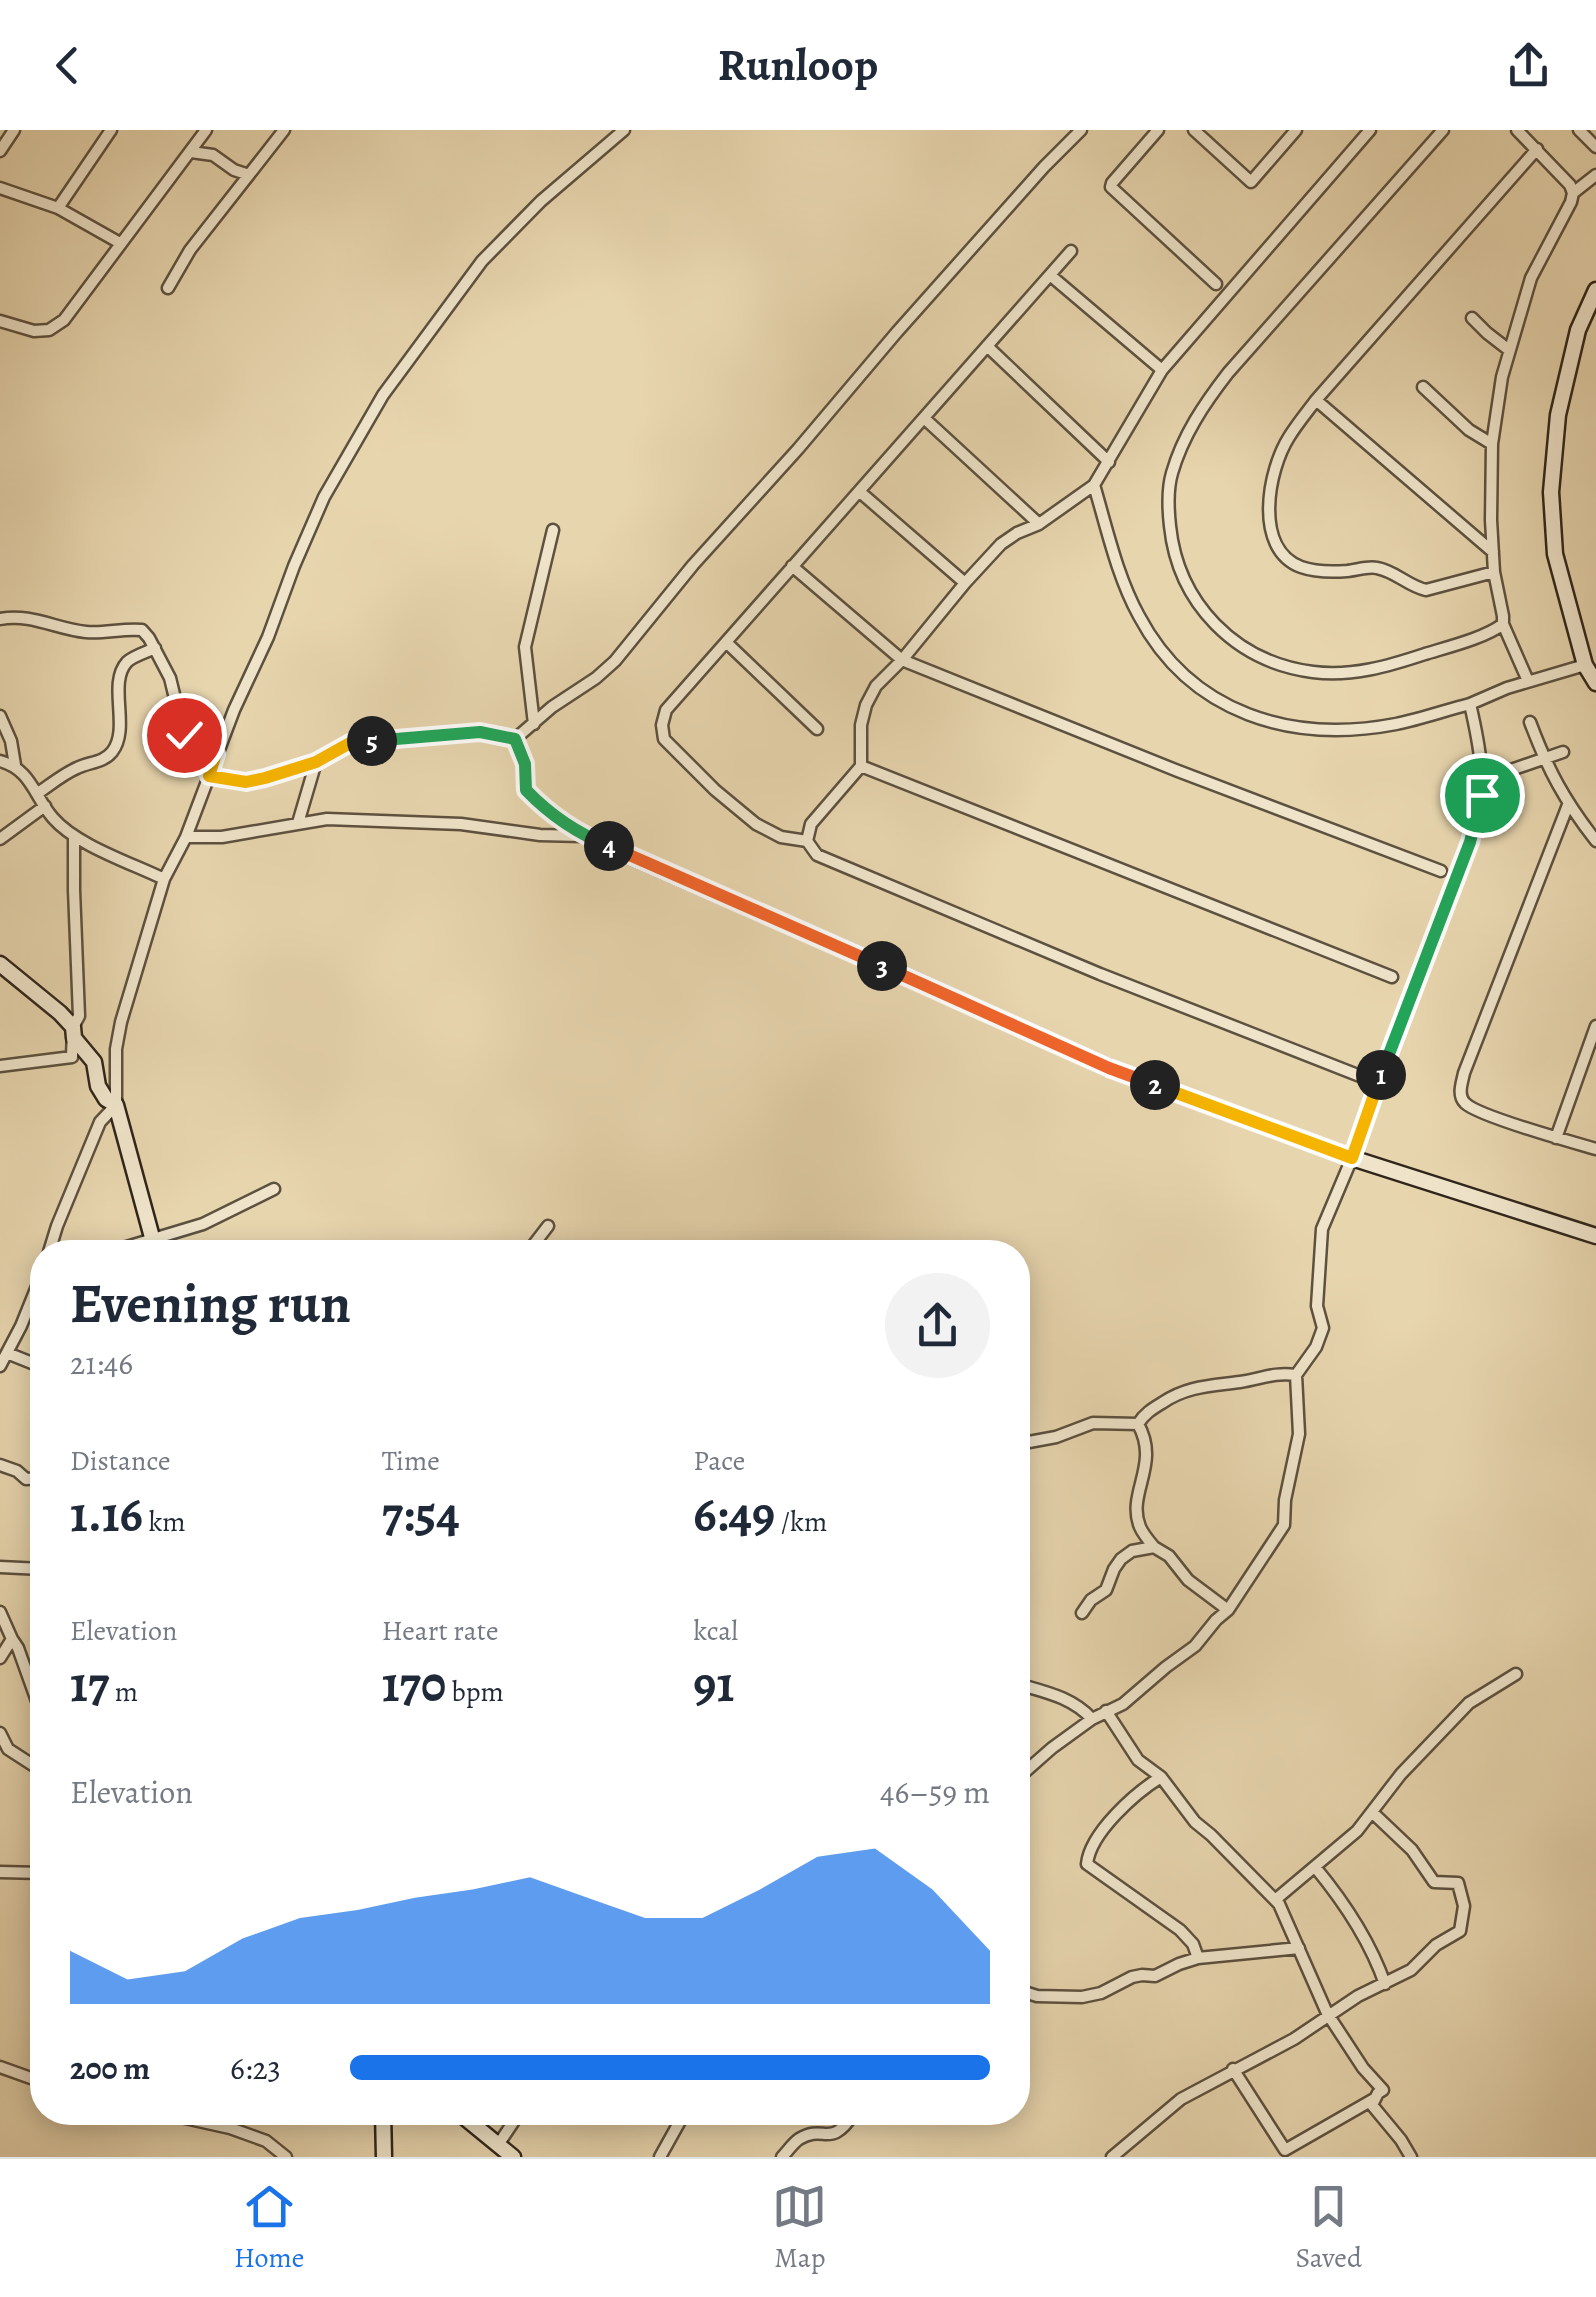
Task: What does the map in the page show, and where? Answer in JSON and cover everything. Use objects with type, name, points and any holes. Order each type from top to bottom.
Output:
[{"type":"main road","points":[[1596,290],[1578,330],[1562,398],[1551,492],[1555,554],[1584,666],[1596,683]]},
{"type":"main road","points":[[610,846],[1109,1068],[1352,1158],[1596,1236]]},
{"type":"main road","points":[[0,964],[60,1014],[94,1062],[98,1086],[106,1099],[116,1105],[152,1240]]},
{"type":"main road","points":[[383,2125],[384,2157]]},
{"type":"main road","points":[[473,2125],[513,2157]]},
{"type":"street","points":[[0,151],[14,130]]},
{"type":"street","points":[[58,208],[112,130]]},
{"type":"street","points":[[0,320],[49,330],[64,320],[206,130]]},
{"type":"street","points":[[168,288],[190,250],[284,130]]},
{"type":"street","points":[[53,1240],[100,1122],[116,1105],[116,1048],[164,879],[186,837],[216,754],[324,497],[383,395],[482,262],[541,201],[624,130]]},
{"type":"street","points":[[209,776],[246,782],[316,762],[350,743],[480,732],[515,739],[615,661],[909,318],[1081,130]]},
{"type":"street","points":[[1158,130],[1111,188],[1216,284]]},
{"type":"street","points":[[1194,130],[1251,182],[1296,130]]},
{"type":"street","points":[[807,841],[812,824],[862,766],[861,725],[876,686],[1001,544],[1039,524],[1094,486],[1162,370],[1370,130]]},
{"type":"street","points":[[1443,130],[1203,405],[1183,442],[1172,474],[1168,492],[1170,531],[1176,563],[1199,607],[1236,641],[1276,664],[1317,673],[1361,672],[1438,650],[1503,624]]},
{"type":"street","points":[[1517,130],[1570,184],[1573,193],[1531,278],[1509,350],[1492,444],[1494,572],[1503,624],[1528,681]]},
{"type":"street","points":[[1579,130],[1596,147]]},
{"type":"street","points":[[1494,572],[1426,590],[1374,567],[1330,571],[1300,567],[1275,542],[1270,491],[1287,439],[1316,400],[1537,149]]},
{"type":"street","points":[[191,152],[213,155],[249,175]]},
{"type":"street","points":[[1573,193],[1596,175]]},
{"type":"street","points":[[0,188],[58,208],[120,243]]},
{"type":"street","points":[[1071,251],[666,710],[664,740],[756,824],[781,837],[807,841],[817,855],[1100,974],[1360,1076]]},
{"type":"street","points":[[1050,275],[1162,370]]},
{"type":"street","points":[[1472,318],[1509,350]]},
{"type":"street","points":[[987,346],[1109,462]]},
{"type":"street","points":[[1423,387],[1469,430],[1492,444]]},
{"type":"street","points":[[1316,400],[1493,552]]},
{"type":"street","points":[[924,418],[1039,524]]},
{"type":"street","points":[[1094,486],[1118,566],[1138,615],[1170,661],[1191,682],[1214,699],[1251,717],[1274,724],[1334,730],[1396,724],[1584,666]]},
{"type":"street","points":[[860,492],[965,583]]},
{"type":"street","points":[[534,724],[525,648],[552,530]]},
{"type":"street","points":[[792,566],[902,660],[1441,871]]},
{"type":"street","points":[[0,620],[36,618],[86,632],[142,630],[170,678],[184,735],[216,754]]},
{"type":"street","points":[[726,642],[817,730]]},
{"type":"street","points":[[38,793],[72,770],[101,760],[114,750],[119,737],[122,672],[128,661],[155,648]]},
{"type":"street","points":[[1030,1767],[1092,1719],[1123,1704],[1186,1654],[1228,1610],[1284,1525],[1285,1500],[1299,1434],[1296,1375],[1323,1328],[1316,1306],[1322,1229],[1480,811],[1482,780],[1470,704]]},
{"type":"street","points":[[0,716],[14,765],[38,793],[52,818],[74,838],[164,879]]},
{"type":"street","points":[[1530,722],[1568,805],[1596,841]]},
{"type":"street","points":[[515,739],[525,764],[526,790],[546,810],[584,836],[610,846]]},
{"type":"street","points":[[1482,780],[1563,752]]},
{"type":"street","points":[[0,761],[14,765]]},
{"type":"street","points":[[298,823],[316,762]]},
{"type":"street","points":[[862,766],[1392,976]]},
{"type":"street","points":[[1568,805],[1460,1090],[1465,1103],[1478,1110],[1596,1149]]},
{"type":"street","points":[[0,839],[45,806]]},
{"type":"street","points":[[186,837],[222,837],[327,820],[460,824],[540,835],[584,836]]},
{"type":"street","points":[[0,1066],[72,1057],[72,1027],[79,1016],[74,838]]},
{"type":"street","points":[[1556,1138],[1593,1044],[1596,1026]]},
{"type":"street","points":[[167,1240],[274,1189]]},
{"type":"street","points":[[537,1240],[548,1226]]},
{"type":"street","points":[[0,1366],[30,1301]]},
{"type":"street","points":[[6,1353],[30,1363]]},
{"type":"street","points":[[1138,1424],[1145,1414],[1186,1390],[1260,1376],[1296,1375]]},
{"type":"street","points":[[1030,1442],[1093,1423],[1138,1424]]},
{"type":"street","points":[[1138,1424],[1148,1449],[1137,1515],[1141,1530],[1188,1580],[1228,1610]]},
{"type":"street","points":[[0,1465],[30,1479]]},
{"type":"street","points":[[1082,1613],[1091,1600],[1106,1590],[1122,1559],[1132,1551],[1154,1547]]},
{"type":"street","points":[[0,1566],[30,1567]]},
{"type":"street","points":[[0,1612],[30,1682]]},
{"type":"street","points":[[0,1658],[12,1640]]},
{"type":"street","points":[[1274,1900],[1357,1831],[1401,1774],[1469,1703],[1516,1674]]},
{"type":"street","points":[[1030,1687],[1082,1708],[1092,1719]]},
{"type":"street","points":[[1106,1711],[1138,1760],[1160,1777],[1194,1822],[1283,1911],[1330,2016],[1363,2068],[1383,2090],[1280,2154],[1234,2070]]},
{"type":"street","points":[[0,1733],[8,1749],[30,1763]]},
{"type":"street","points":[[1160,1777],[1143,1788],[1106,1826],[1088,1853],[1087,1864],[1180,1930],[1193,1944],[1198,1958]]},
{"type":"street","points":[[1112,2157],[1167,2109],[1294,2039],[1358,1996],[1412,1970],[1436,1946],[1460,1931],[1464,1906],[1458,1883],[1434,1882],[1412,1850],[1373,1813]]},
{"type":"street","points":[[1315,1867],[1360,1930],[1386,1984]]},
{"type":"street","points":[[0,1872],[30,1872]]},
{"type":"street","points":[[1030,1994],[1082,1997],[1101,1994],[1132,1977],[1154,1976],[1198,1958],[1300,1948]]},
{"type":"street","points":[[0,2067],[30,2078]]},
{"type":"street","points":[[1375,2098],[1372,2105],[1411,2157]]},
{"type":"street","points":[[216,2125],[266,2141],[286,2157]]},
{"type":"street","points":[[498,2146],[512,2125]]},
{"type":"street","points":[[660,2157],[677,2125]]},
{"type":"street","points":[[782,2157],[799,2140],[814,2134],[834,2135],[846,2125]]},
{"type":"route","points":[[184,735],[216,754],[209,776],[246,782],[316,762],[350,743],[480,732],[515,739],[525,764],[526,790],[546,810],[584,836],[1109,1068],[1352,1158],[1470,842],[1482,795]]}]
